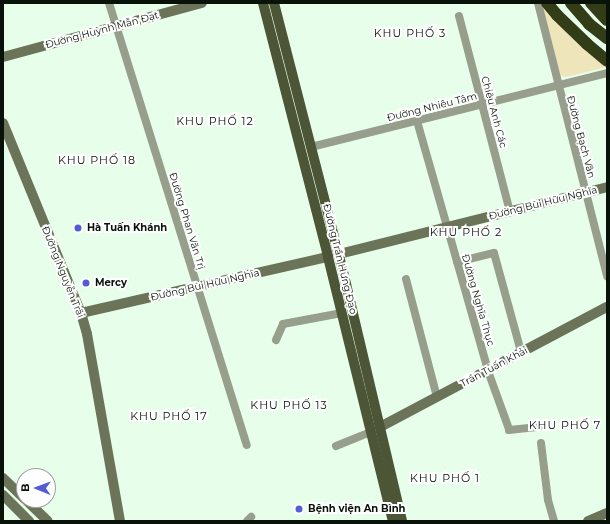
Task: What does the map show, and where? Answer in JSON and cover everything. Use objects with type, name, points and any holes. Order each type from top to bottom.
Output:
[{"type":"highway","points":[[547,3],[557,15],[607,61]]},
{"type":"highway","points":[[571,3],[590,24],[607,38]]},
{"type":"highway","points":[[591,3],[607,20]]},
{"type":"main road","name":"Đường Trần Hưng Đạo","points":[[263,3],[342,312],[392,521]]},
{"type":"main road","name":"Đường Trần Hưng Đạo","points":[[274,3],[339,254],[402,521]]},
{"type":"main road","points":[[277,57],[287,55]]},
{"type":"main road","points":[[300,149],[311,147]]},
{"type":"main road","points":[[328,257],[339,254]]},
{"type":"main road","points":[[370,432],[380,427]]},
{"type":"street","name":"Đường Phan Văn Trị","points":[[109,3],[247,445]]},
{"type":"street","name":"Đường Huỳnh Mẫn Đạt","points":[[3,57],[116,25],[202,3]]},
{"type":"street","name":"Đường Bạch Vân","points":[[538,3],[557,85],[607,276]]},
{"type":"street","name":"Chiêu Anh Các","points":[[459,16],[510,212]]},
{"type":"street","name":"Đường Nhiêu Tâm","points":[[311,147],[607,73]]},
{"type":"street","name":"Đường Nghĩa Thục","points":[[418,121],[488,371],[509,430],[539,427]]},
{"type":"street","name":"Đường Nguyễn Trãi","points":[[3,123],[81,313],[88,341],[120,521]]},
{"type":"street","name":"Đường Bùi Hữu Nghĩa","points":[[339,254],[607,187]]},
{"type":"street","points":[[458,262],[494,253],[521,352]]},
{"type":"street","name":"Đường Bùi Hữu Nghĩa","points":[[81,313],[328,257]]},
{"type":"street","points":[[406,279],[437,397]]},
{"type":"street","name":"Trần Tuấn Khải","points":[[380,427],[607,307]]},
{"type":"street","points":[[276,340],[283,324],[342,312]]},
{"type":"street","points":[[336,446],[370,432]]},
{"type":"street","points":[[541,442],[548,500],[554,521]]},
{"type":"street","points":[[3,478],[16,490]]},
{"type":"street","points":[[3,495],[29,521]]},
{"type":"street","points":[[34,508],[48,521]]},
{"type":"street","points":[[588,521],[607,513]]},
{"type":"shaded area","points":[[542,3],[607,64],[607,67],[566,77],[561,76],[558,73]]},
{"type":"place","name":"Hà Tuấn Khánh","points":[[78,228]]},
{"type":"place","name":"Mercy","points":[[86,283]]},
{"type":"place","name":"Bệnh viện An Bình","points":[[299,509]]},
{"type":"district","name":"KHU PHỐ 3","points":[[410,33]]},
{"type":"district","name":"KHU PHỐ 12","points":[[215,121]]},
{"type":"district","name":"KHU PHỐ 18","points":[[97,160]]},
{"type":"district","name":"KHU PHỐ 2","points":[[466,232]]},
{"type":"district","name":"KHU PHỐ 13","points":[[289,405]]},
{"type":"district","name":"KHU PHỐ 17","points":[[169,416]]},
{"type":"district","name":"KHU PHỐ 7","points":[[565,425]]},
{"type":"district","name":"KHU PHỐ 1","points":[[445,478]]}]
